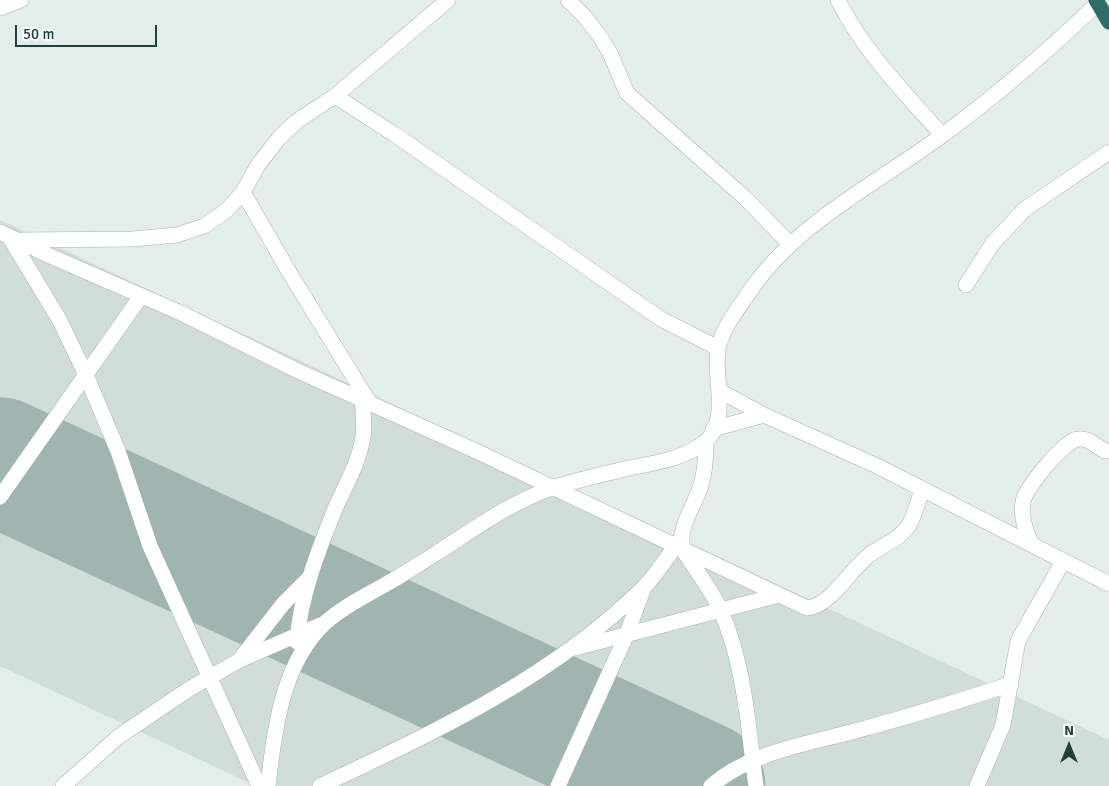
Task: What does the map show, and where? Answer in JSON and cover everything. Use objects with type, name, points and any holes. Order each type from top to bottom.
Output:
[{"type":"highway","points":[[1097,1],[1109,22]]},
{"type":"street","points":[[0,8],[22,0]]},
{"type":"street","points":[[8,236],[115,240],[177,235],[204,226],[226,211],[243,192],[258,165],[279,138],[297,120],[335,96],[448,0]]},
{"type":"street","points":[[568,0],[585,17],[601,38],[628,93],[745,198],[790,244]]},
{"type":"street","points":[[838,0],[847,18],[886,72],[942,135]]},
{"type":"street","points":[[320,786],[486,704],[573,649],[645,586],[679,545],[682,529],[699,491],[710,435],[719,408],[718,348],[730,320],[745,298],[790,244],[860,190],[942,135],[1011,82],[1097,1]]},
{"type":"street","points":[[335,96],[394,134],[661,319],[718,348]]},
{"type":"street","points":[[966,285],[993,243],[1025,209],[1109,152]]},
{"type":"street","points":[[243,192],[366,401],[363,437],[357,461],[335,510],[311,577],[301,612],[295,666]]},
{"type":"street","points":[[8,236],[180,313],[296,370],[679,545],[807,608],[823,603],[856,566],[900,535],[909,525],[922,489]]},
{"type":"street","points":[[8,236],[59,319],[86,375],[118,452],[150,546],[259,786]]},
{"type":"street","points":[[0,497],[141,296]]},
{"type":"street","points":[[720,391],[764,415],[922,489],[1109,583]]},
{"type":"street","points":[[63,786],[118,737],[210,676],[240,660],[325,623],[348,606],[399,577],[494,515],[552,488],[662,461],[690,452],[710,435],[764,415]]},
{"type":"street","points":[[1031,543],[1022,516],[1022,503],[1025,495],[1053,458],[1070,442],[1078,439],[1086,440],[1105,452],[1109,451]]},
{"type":"street","points":[[679,545],[720,609],[744,687],[756,786]]},
{"type":"street","points":[[977,786],[1003,725],[1018,641],[1063,561]]},
{"type":"street","points":[[240,660],[283,604],[311,577]]},
{"type":"street","points":[[558,786],[626,636],[645,586]]},
{"type":"street","points":[[573,649],[779,595]]},
{"type":"street","points":[[268,786],[272,741],[282,702],[295,666],[325,623]]},
{"type":"street","points":[[711,786],[729,772],[752,760],[865,729],[1011,684]]},
{"type":"shaded area","points":[[0,220],[1109,740],[1109,786],[256,786],[0,666]]},
{"type":"runway","points":[[0,462],[701,786]]}]
